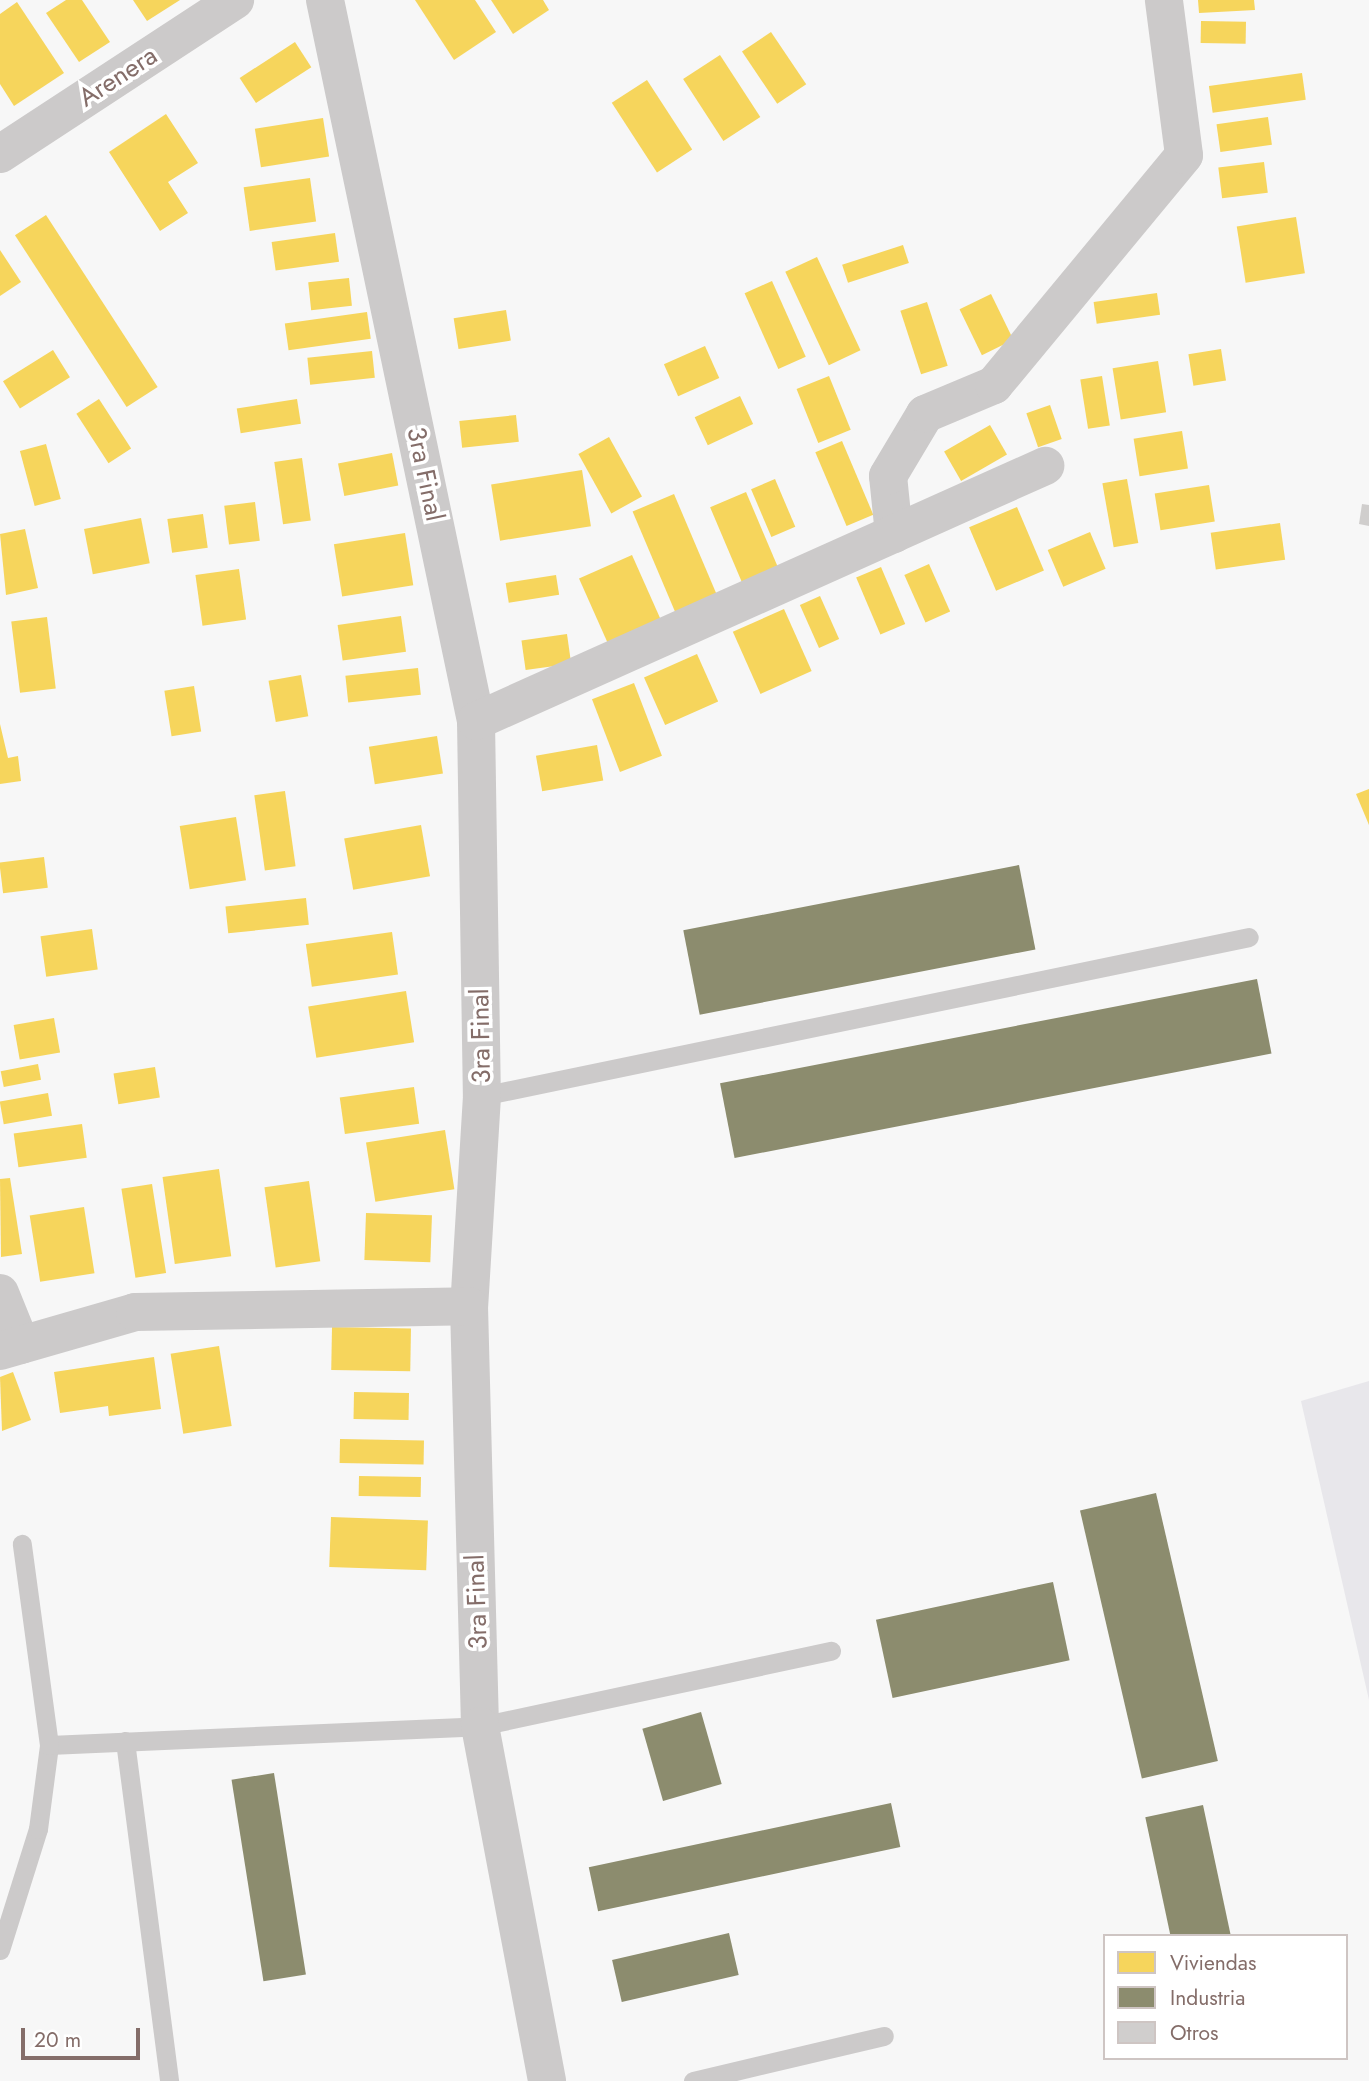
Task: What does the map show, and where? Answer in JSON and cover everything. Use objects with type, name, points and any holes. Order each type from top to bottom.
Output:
[{"type":"street","name":"Arenera","points":[[0,154],[235,0]]},
{"type":"street","name":"3ra Final","points":[[325,0],[476,721],[482,1096],[469,1306],[480,1726],[547,2081]]},
{"type":"street","points":[[894,534],[888,476],[925,414],[994,385],[1184,155],[1164,0]]},
{"type":"street","points":[[476,721],[1045,466]]},
{"type":"street","points":[[0,1293],[11,1348],[135,1312],[469,1306]]},
{"type":"lane","points":[[482,1096],[1249,937]]},
{"type":"lane","points":[[0,1950],[38,1829],[49,1745],[22,1544]]},
{"type":"lane","points":[[49,1745],[480,1726],[831,1651]]},
{"type":"lane","points":[[125,1741],[169,2081]]},
{"type":"lane","points":[[693,2081],[884,2036]]},
{"type":"shaded area","points":[[1369,1381],[1369,1700],[1301,1401]]},
{"type":"building: Viviendas","points":[[66,0],[82,0],[110,42],[79,62],[46,13]]},
{"type":"building: Viviendas","points":[[133,0],[180,0],[147,21]]},
{"type":"building: Viviendas","points":[[415,0],[475,0],[496,32],[454,60]]},
{"type":"building: Viviendas","points":[[491,0],[543,0],[549,10],[513,34]]},
{"type":"building: Viviendas","points":[[1198,0],[1254,0],[1255,10],[1199,13]]},
{"type":"building: Viviendas","points":[[17,2],[64,73],[14,106],[0,84],[0,14]]},
{"type":"building: Viviendas","points":[[1201,21],[1246,22],[1246,44],[1201,43]]},
{"type":"building: Viviendas","points":[[771,32],[806,84],[777,104],[742,52]]},
{"type":"building: Viviendas","points":[[295,42],[311,67],[256,103],[240,78]]},
{"type":"building: Viviendas","points":[[720,55],[760,117],[723,141],[683,79]]},
{"type":"building: Viviendas","points":[[1302,73],[1306,100],[1213,113],[1209,86]]},
{"type":"building: Viviendas","points":[[647,80],[692,150],[657,172],[612,103]]},
{"type":"building: Viviendas","points":[[166,114],[198,163],[168,182],[188,213],[160,231],[109,152]]},
{"type":"building: Viviendas","points":[[1268,117],[1272,145],[1220,152],[1217,124]]},
{"type":"building: Viviendas","points":[[323,118],[329,157],[261,167],[255,129]]},
{"type":"building: Viviendas","points":[[1264,162],[1268,193],[1222,198],[1218,168]]},
{"type":"building: Viviendas","points":[[310,178],[316,222],[250,231],[244,187]]},
{"type":"building: Viviendas","points":[[46,215],[158,387],[127,407],[15,235]]},
{"type":"building: Viviendas","points":[[1296,217],[1305,273],[1246,283],[1237,226]]},
{"type":"building: Viviendas","points":[[335,233],[339,262],[276,271],[272,242]]},
{"type":"building: Viviendas","points":[[903,245],[909,263],[848,283],[842,265]]},
{"type":"building: Viviendas","points":[[0,250],[21,282],[0,296]]},
{"type":"building: Viviendas","points":[[817,257],[861,350],[829,365],[785,272]]},
{"type":"building: Viviendas","points":[[349,278],[352,306],[311,310],[308,282]]},
{"type":"building: Viviendas","points":[[772,281],[806,357],[778,369],[745,293]]},
{"type":"building: Viviendas","points":[[1157,293],[1160,315],[1097,324],[1094,302]]},
{"type":"building: Viviendas","points":[[991,294],[1013,340],[982,355],[960,309]]},
{"type":"building: Viviendas","points":[[927,302],[948,366],[921,374],[900,311]]},
{"type":"building: Viviendas","points":[[506,310],[511,341],[459,349],[454,318]]},
{"type":"building: Viviendas","points":[[367,312],[371,339],[289,350],[285,324]]},
{"type":"building: Viviendas","points":[[705,346],[719,378],[678,396],[664,364]]},
{"type":"building: Viviendas","points":[[1221,349],[1226,381],[1193,386],[1188,354]]},
{"type":"building: Viviendas","points":[[53,350],[70,377],[20,408],[3,381]]},
{"type":"building: Viviendas","points":[[372,351],[375,378],[310,385],[307,358]]},
{"type":"building: Viviendas","points":[[1158,361],[1166,412],[1121,420],[1113,368]]},
{"type":"building: Viviendas","points":[[829,376],[851,430],[818,443],[797,389]]},
{"type":"building: Viviendas","points":[[1102,376],[1110,425],[1088,429],[1080,379]]},
{"type":"building: Viviendas","points":[[740,396],[753,424],[708,445],[695,417]]},
{"type":"building: Viviendas","points":[[99,399],[131,448],[108,463],[76,414]]},
{"type":"building: Viviendas","points":[[297,399],[301,424],[241,433],[237,409]]},
{"type":"building: Viviendas","points":[[1050,405],[1062,439],[1038,447],[1026,413]]},
{"type":"building: Viviendas","points":[[516,415],[519,442],[462,448],[459,421]]},
{"type":"building: Viviendas","points":[[990,425],[1007,454],[961,481],[944,452]]},
{"type":"building: Viviendas","points":[[1182,431],[1188,469],[1140,476],[1134,439]]},
{"type":"building: Viviendas","points":[[609,437],[642,496],[611,513],[578,454]]},
{"type":"building: Viviendas","points":[[842,441],[873,515],[847,526],[815,452]]},
{"type":"building: Viviendas","points":[[46,444],[61,499],[35,506],[20,451]]},
{"type":"building: Viviendas","points":[[392,453],[398,485],[344,496],[338,463]]},
{"type":"building: Viviendas","points":[[302,458],[311,520],[283,524],[274,462]]},
{"type":"building: Viviendas","points":[[582,470],[591,526],[500,541],[491,484]]},
{"type":"building: Viviendas","points":[[775,479],[795,527],[771,537],[751,489]]},
{"type":"building: Viviendas","points":[[1127,479],[1138,543],[1114,547],[1102,483]]},
{"type":"building: Viviendas","points":[[1209,485],[1215,522],[1160,530],[1155,494]]},
{"type":"building: Viviendas","points":[[746,492],[778,567],[742,583],[710,507]]},
{"type":"building: Viviendas","points":[[674,494],[718,597],[676,615],[633,512]]},
{"type":"building: Viviendas","points":[[255,502],[260,541],[229,544],[224,506]]},
{"type":"building: Viviendas","points":[[1017,507],[1044,571],[996,591],[969,527]]},
{"type":"building: Viviendas","points":[[203,514],[208,548],[172,553],[167,519]]},
{"type":"building: Viviendas","points":[[141,518],[150,563],[93,574],[84,529]]},
{"type":"building: Viviendas","points":[[1280,523],[1285,560],[1216,569],[1211,533]]},
{"type":"building: Viviendas","points":[[25,529],[38,588],[6,595],[0,534]]},
{"type":"building: Viviendas","points":[[1090,532],[1106,569],[1063,587],[1048,550]]},
{"type":"building: Viviendas","points":[[405,533],[413,585],[342,597],[334,544]]},
{"type":"building: Viviendas","points":[[632,555],[660,619],[607,643],[579,579]]},
{"type":"building: Viviendas","points":[[929,564],[950,612],[925,622],[904,575]]},
{"type":"building: Viviendas","points":[[881,567],[905,624],[880,635],[856,578]]},
{"type":"building: Viviendas","points":[[239,569],[246,620],[203,626],[195,575]]},
{"type":"building: Viviendas","points":[[556,575],[559,595],[509,603],[506,583]]},
{"type":"building: Viviendas","points":[[820,596],[839,639],[819,648],[800,605]]},
{"type":"building: Viviendas","points":[[784,609],[812,671],[760,694],[733,632]]},
{"type":"building: Viviendas","points":[[401,616],[406,652],[343,661],[338,625]]},
{"type":"building: Viviendas","points":[[47,617],[56,688],[20,693],[11,621]]},
{"type":"building: Viviendas","points":[[567,634],[571,664],[526,670],[521,640]]},
{"type":"building: Viviendas","points":[[697,654],[718,702],[665,725],[644,678]]},
{"type":"building: Viviendas","points":[[418,668],[421,695],[348,702],[345,676]]},
{"type":"building: Viviendas","points":[[301,675],[308,716],[276,722],[269,681]]},
{"type":"building: Viviendas","points":[[634,683],[662,756],[620,772],[592,699]]},
{"type":"building: Viviendas","points":[[194,686],[201,731],[172,736],[164,691]]},
{"type":"building: Viviendas","points":[[0,724],[8,758],[18,756],[21,781],[0,784]]},
{"type":"building: Viviendas","points":[[437,736],[443,774],[375,784],[369,747]]},
{"type":"building: Viviendas","points":[[597,745],[603,780],[542,791],[536,756]]},
{"type":"building: Viviendas","points":[[1369,789],[1369,825],[1356,794]]},
{"type":"building: Viviendas","points":[[285,791],[296,866],[265,871],[254,795]]},
{"type":"building: Viviendas","points":[[236,817],[246,880],[190,889],[180,826]]},
{"type":"building: Viviendas","points":[[421,825],[430,876],[353,890],[344,839]]},
{"type":"building: Viviendas","points":[[44,857],[48,888],[3,893],[0,862]]},
{"type":"building: Viviendas","points":[[306,898],[309,925],[228,933],[225,906]]},
{"type":"building: Viviendas","points":[[92,929],[98,970],[46,977],[41,936]]},
{"type":"building: Viviendas","points":[[392,932],[398,975],[312,987],[306,944]]},
{"type":"building: Viviendas","points":[[406,991],[414,1042],[316,1058],[308,1006]]},
{"type":"building: Viviendas","points":[[54,1018],[60,1052],[20,1060],[14,1025]]},
{"type":"building: Viviendas","points":[[38,1064],[41,1080],[4,1087],[1,1071]]},
{"type":"building: Viviendas","points":[[155,1067],[160,1098],[118,1104],[114,1074]]},
{"type":"building: Viviendas","points":[[414,1087],[419,1124],[345,1134],[340,1097]]},
{"type":"building: Viviendas","points":[[48,1093],[52,1116],[4,1124],[0,1101]]},
{"type":"building: Viviendas","points":[[82,1124],[87,1158],[18,1167],[14,1134]]},
{"type":"building: Viviendas","points":[[445,1130],[454,1189],[375,1202],[366,1143]]},
{"type":"building: Viviendas","points":[[219,1169],[231,1256],[175,1264],[163,1177]]},
{"type":"building: Viviendas","points":[[10,1178],[22,1254],[1,1257],[0,1179]]},
{"type":"building: Viviendas","points":[[309,1181],[320,1261],[276,1267],[264,1187]]},
{"type":"building: Viviendas","points":[[152,1184],[166,1273],[135,1278],[121,1189]]},
{"type":"building: Viviendas","points":[[84,1207],[94,1273],[40,1282],[30,1216]]},
{"type":"building: Viviendas","points":[[366,1213],[432,1215],[430,1262],[364,1260]]},
{"type":"building: Viviendas","points":[[332,1327],[411,1328],[410,1371],[331,1370]]},
{"type":"building: Viviendas","points":[[219,1346],[232,1426],[183,1434],[171,1354]]},
{"type":"building: Viviendas","points":[[154,1357],[161,1409],[109,1416],[108,1406],[60,1413],[54,1372]]},
{"type":"building: Viviendas","points":[[13,1372],[31,1420],[2,1431],[0,1377]]},
{"type":"building: Viviendas","points":[[354,1392],[409,1393],[409,1420],[354,1419]]},
{"type":"building: Viviendas","points":[[340,1439],[424,1440],[424,1464],[340,1463]]},
{"type":"building: Viviendas","points":[[359,1476],[421,1477],[421,1497],[359,1496]]},
{"type":"building: Viviendas","points":[[331,1517],[428,1520],[426,1570],[329,1567]]},
{"type":"building: Industria","points":[[1019,865],[1035,949],[700,1015],[683,930]]},
{"type":"building: Industria","points":[[1257,979],[1272,1054],[735,1158],[720,1083]]},
{"type":"building: Industria","points":[[1156,1493],[1218,1761],[1142,1778],[1080,1511]]},
{"type":"building: Industria","points":[[1053,1582],[1070,1660],[893,1698],[876,1620]]},
{"type":"building: Industria","points":[[701,1712],[722,1784],[663,1801],[642,1729]]},
{"type":"building: Industria","points":[[274,1773],[306,1974],[263,1981],[232,1780]]},
{"type":"building: Industria","points":[[891,1803],[900,1847],[598,1911],[589,1867]]},
{"type":"building: Industria","points":[[1203,1805],[1230,1934],[1170,1934],[1145,1817]]},
{"type":"building: Industria","points":[[729,1933],[739,1975],[622,2002],[612,1960]]},
{"type":"building: Otros","points":[[1362,504],[1369,505],[1369,526],[1359,524]]}]
